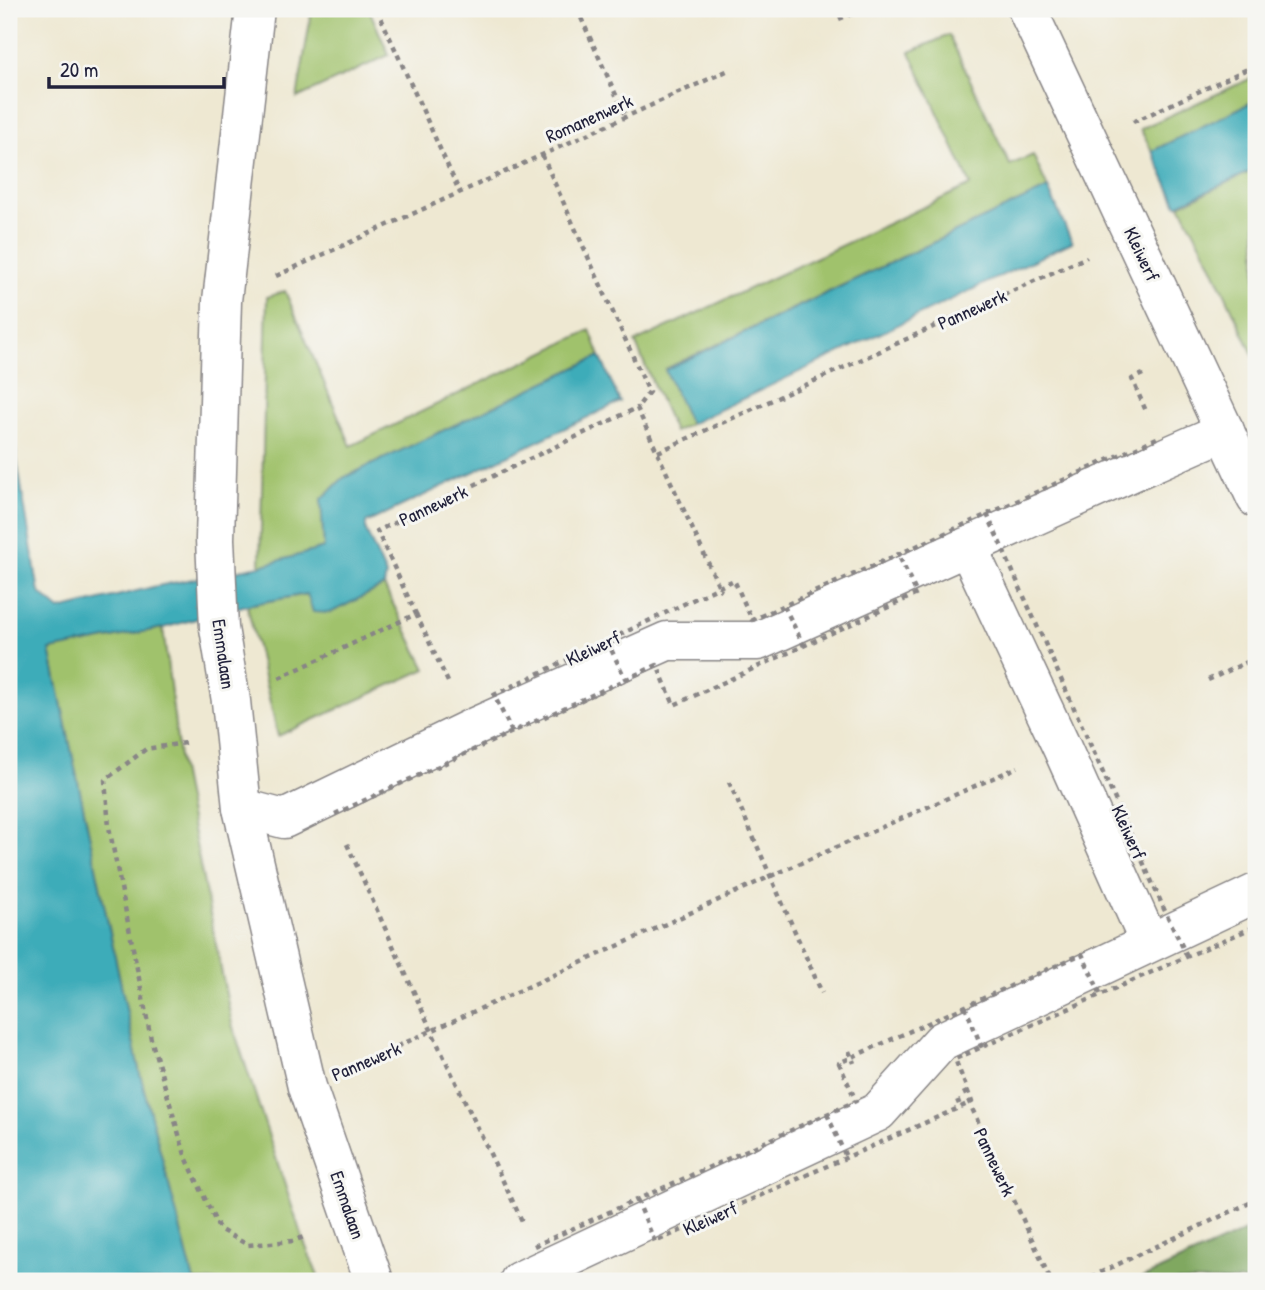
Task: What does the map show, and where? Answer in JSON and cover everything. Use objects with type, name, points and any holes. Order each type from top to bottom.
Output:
[{"type":"street","name":"Emmalaan","points":[[255,9],[222,301],[215,539],[219,628],[231,701],[242,808],[307,1087],[374,1281]]},
{"type":"street","name":"Kleiwerf","points":[[1027,9],[1256,498]]},
{"type":"street","points":[[242,808],[284,818],[470,729],[667,640],[758,641],[968,548],[1154,451],[1225,431]]},
{"type":"street","points":[[968,548],[1149,942]]},
{"type":"street","points":[[519,1281],[878,1112],[942,1041],[1256,893]]},
{"type":"path","points":[[377,9],[460,193]]},
{"type":"path","points":[[577,9],[626,117]]},
{"type":"path","points":[[839,19],[864,9]]},
{"type":"path","points":[[1090,142],[1256,65]]},
{"type":"path","name":"Romanenwerk","points":[[222,301],[731,69]]},
{"type":"path","points":[[542,155],[649,392],[637,408],[743,640]]},
{"type":"path","name":"Pannewerk","points":[[658,452],[1133,236]]},
{"type":"path","name":"Pannewerk","points":[[416,614],[377,531],[637,408]]},
{"type":"path","name":"Kleiwerf","points":[[512,732],[494,695],[734,580],[752,620],[987,514],[1154,451]]},
{"type":"path","name":"Kleiwerf","points":[[987,514],[1187,956]]},
{"type":"path","points":[[340,826],[335,814],[657,665],[674,705],[917,594],[898,554]]},
{"type":"path","points":[[784,606],[804,646]]},
{"type":"path","points":[[231,701],[416,614],[470,729]]},
{"type":"path","points":[[607,642],[626,680]]},
{"type":"path","points":[[1208,680],[1256,658]]},
{"type":"path","points":[[185,743],[146,749],[105,780],[109,827],[151,1039],[185,1155],[219,1229],[248,1245],[293,1241],[310,1235]]},
{"type":"path","name":"Pannewerk","points":[[307,1087],[769,877],[1062,748]]},
{"type":"path","points":[[729,782],[822,993]]},
{"type":"path","points":[[345,838],[364,885],[524,1225]]},
{"type":"path","points":[[969,1103],[972,1102],[955,1059],[1256,926]]},
{"type":"path","points":[[529,1236],[534,1246],[856,1101],[839,1063],[1082,954],[1101,995]]},
{"type":"path","points":[[965,1006],[982,1048]]},
{"type":"path","name":"Pannewerk","points":[[942,1041],[1051,1281]]},
{"type":"path","name":"Kleiwerf","points":[[637,1200],[655,1242],[969,1103]]},
{"type":"path","points":[[827,1114],[846,1157]]},
{"type":"path","points":[[1082,1281],[1256,1200]]},
{"type":"green space","points":[[312,9],[369,9],[389,55],[297,98]]},
{"type":"green space","points":[[949,35],[1010,165],[1033,155],[1048,188],[665,369],[690,424],[674,432],[635,342],[971,185],[910,52]]},
{"type":"green space","points":[[1256,76],[1256,100],[1152,151],[1140,129]]},
{"type":"green space","points":[[1256,169],[1256,361],[1210,261],[1180,205]]},
{"type":"green space","points":[[285,291],[351,446],[590,330],[600,356],[343,478],[321,500],[324,548],[260,566],[267,297]]},
{"type":"green space","points":[[384,586],[426,669],[278,736],[247,605],[308,594],[330,613]]},
{"type":"green space","points":[[163,628],[180,765],[232,1024],[302,1237],[320,1281],[194,1281],[140,1074],[50,650]]},
{"type":"green space","points":[[1256,1226],[1256,1281],[1136,1281]]},
{"type":"water","points":[[1256,100],[1256,169],[1177,205],[1152,151]]},
{"type":"water","points":[[1048,188],[1072,242],[690,424],[665,370]]},
{"type":"water","points":[[600,356],[620,402],[366,523],[366,531],[386,575],[384,586],[330,613],[313,612],[307,594],[247,605],[163,628],[50,650],[140,1074],[194,1281],[9,1281],[9,414],[39,592],[60,610],[157,586],[260,566],[324,548],[321,500],[343,478]]}]
